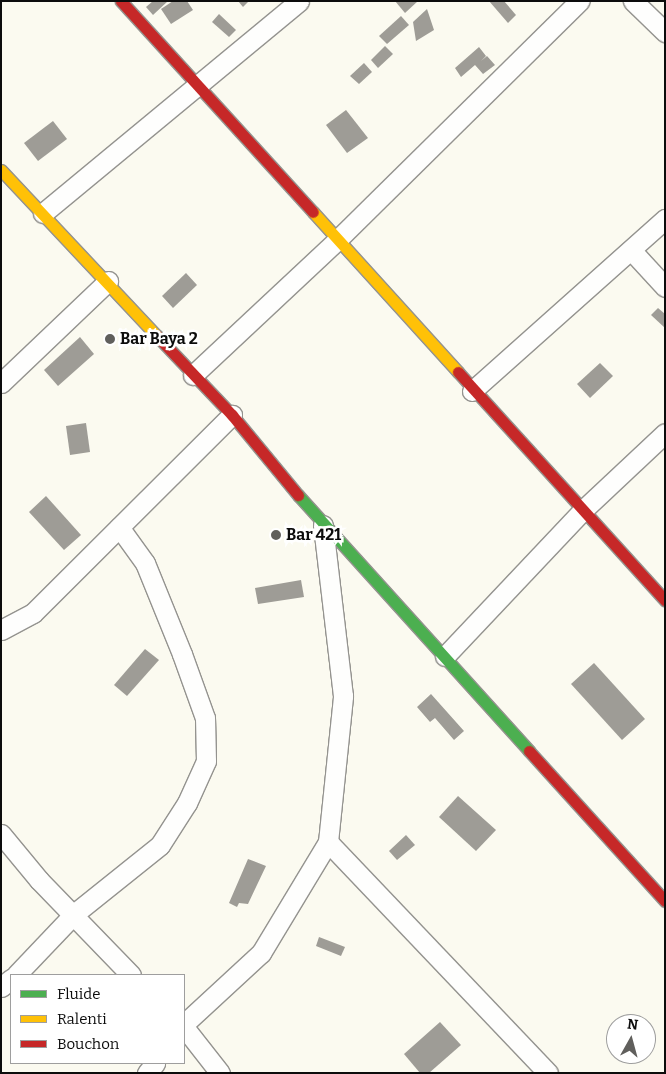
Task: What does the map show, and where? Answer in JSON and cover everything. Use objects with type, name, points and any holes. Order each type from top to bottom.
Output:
[{"type":"street","points":[[121,1],[196,87],[472,391],[665,600]]},
{"type":"street","points":[[43,213],[299,1]]},
{"type":"street","points":[[193,375],[336,241],[579,1]]},
{"type":"street","points":[[633,1],[665,32]]},
{"type":"street","points":[[1,170],[108,281],[232,415],[323,525],[445,656],[665,901]]},
{"type":"street","points":[[472,391],[665,219]]},
{"type":"street","points":[[631,250],[665,287]]},
{"type":"street","points":[[1,383],[108,281]]},
{"type":"street","points":[[1,630],[32,613],[232,415]]},
{"type":"street","points":[[445,656],[583,510],[665,433]]},
{"type":"street","points":[[185,1025],[261,953],[328,842],[343,696],[323,525]]},
{"type":"street","points":[[17,974],[74,914],[160,845],[188,803],[206,761],[204,718],[182,654],[145,563],[119,527]]},
{"type":"street","points":[[1,834],[39,880],[130,974]]},
{"type":"street","points":[[328,842],[548,1073]]},
{"type":"street","points":[[185,1027],[220,1073]]},
{"type":"building","points":[[153,1],[168,1],[153,15],[146,7]]},
{"type":"building","points":[[173,1],[187,1],[193,10],[171,24],[161,9]]},
{"type":"building","points":[[238,1],[249,1],[243,7]]},
{"type":"building","points":[[395,1],[418,1],[405,13]]},
{"type":"building","points":[[489,1],[504,1],[516,15],[508,23]]},
{"type":"building","points":[[427,9],[434,30],[416,41],[413,22]]},
{"type":"building","points":[[219,14],[236,30],[229,37],[212,22]]},
{"type":"building","points":[[401,16],[409,25],[387,44],[379,36]]},
{"type":"building","points":[[385,46],[393,54],[378,68],[371,60]]},
{"type":"building","points":[[479,47],[486,56],[481,61],[487,56],[495,65],[483,74],[475,65],[461,77],[455,68]]},
{"type":"building","points":[[364,63],[372,72],[359,84],[350,76]]},
{"type":"building","points":[[346,110],[368,138],[347,153],[326,125]]},
{"type":"building","points":[[53,121],[67,139],[38,161],[24,143]]},
{"type":"building","points":[[186,273],[197,285],[173,308],[162,296]]},
{"type":"building","points":[[658,308],[665,314],[665,328],[651,315]]},
{"type":"building","points":[[80,337],[94,354],[58,386],[44,370]]},
{"type":"building","points":[[600,363],[613,376],[590,398],[577,384]]},
{"type":"building","points":[[86,423],[90,452],[70,455],[66,426]]},
{"type":"building","points":[[46,496],[81,535],[64,550],[29,512]]},
{"type":"building","points":[[301,580],[304,597],[258,604],[255,588]]},
{"type":"building","points":[[145,649],[159,660],[127,696],[114,685]]},
{"type":"building","points":[[594,663],[645,719],[622,740],[571,684]]},
{"type":"building","points":[[431,694],[464,731],[454,740],[435,718],[430,722],[417,707]]},
{"type":"building","points":[[458,796],[496,830],[476,851],[439,817]]},
{"type":"building","points":[[406,835],[415,845],[397,860],[389,851]]},
{"type":"building","points":[[248,859],[266,866],[248,904],[239,903],[237,907],[229,903]]},
{"type":"building","points":[[319,937],[345,947],[341,956],[316,946]]},
{"type":"building","points":[[440,1022],[461,1045],[429,1073],[420,1073],[404,1054]]},
{"type":"traffic: fast","points":[[298,495],[529,751]]},
{"type":"traffic: slow","points":[[1,170],[157,336]]},
{"type":"traffic: slow","points":[[313,212],[458,372]]},
{"type":"traffic: jam","points":[[121,1],[313,212]]},
{"type":"traffic: jam","points":[[157,336],[232,415],[298,495]]},
{"type":"traffic: jam","points":[[458,372],[665,600]]},
{"type":"traffic: jam","points":[[529,751],[665,901]]},
{"type":"place","name":"Bar Baya 2","points":[[110,339]]},
{"type":"place","name":"Bar 421","points":[[276,535]]}]
